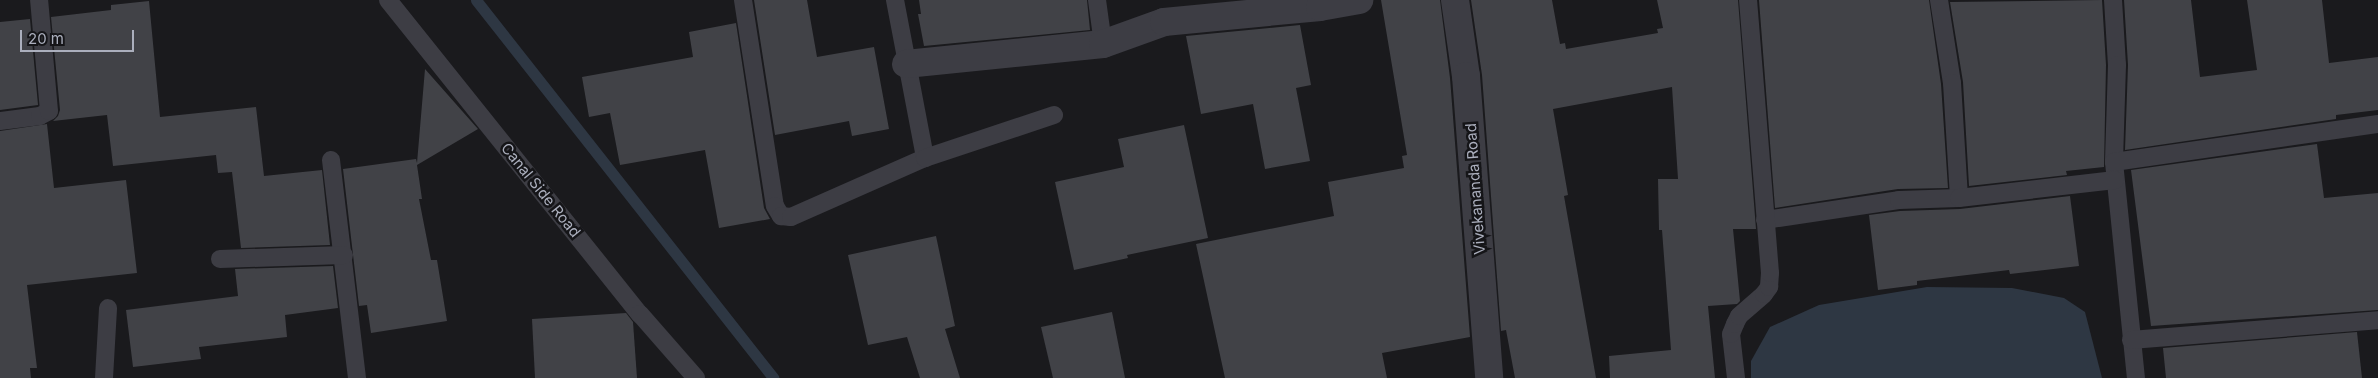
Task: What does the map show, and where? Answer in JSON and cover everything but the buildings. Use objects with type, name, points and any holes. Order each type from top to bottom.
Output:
[{"type":"street","points":[[906,64],[1103,44],[1164,22],[1320,7],[1359,0]]},
{"type":"street","name":"Vivekananda Road","points":[[1455,0],[1466,76],[1489,378]]},
{"type":"lane","points":[[0,121],[40,116],[49,111],[39,0]]},
{"type":"lane","name":"Canal Side Road","points":[[388,0],[640,314],[696,378]]},
{"type":"lane","points":[[744,0],[775,206],[781,216],[791,217],[925,158],[1054,115]]},
{"type":"lane","points":[[895,0],[925,158]]},
{"type":"lane","points":[[1097,0],[1103,44]]},
{"type":"lane","points":[[1736,378],[1731,334],[1735,324],[1769,287],[1748,0]]},
{"type":"lane","points":[[1939,0],[1952,83],[1959,198]]},
{"type":"lane","points":[[2113,0],[2117,65],[2114,162],[2136,378]]},
{"type":"lane","points":[[2114,162],[2378,124]]},
{"type":"lane","points":[[331,160],[344,255],[357,378]]},
{"type":"lane","points":[[1765,220],[1899,200],[1959,198],[2116,180]]},
{"type":"lane","points":[[220,259],[344,255]]},
{"type":"lane","points":[[104,378],[108,308]]},
{"type":"lane","points":[[2131,340],[2378,320]]},
{"type":"water","points":[[1927,287],[2012,288],[2064,298],[2085,312],[2102,378],[1751,378],[1751,361],[1770,327],[1819,305]]},
{"type":"waterway","points":[[476,0],[773,378]]}]
